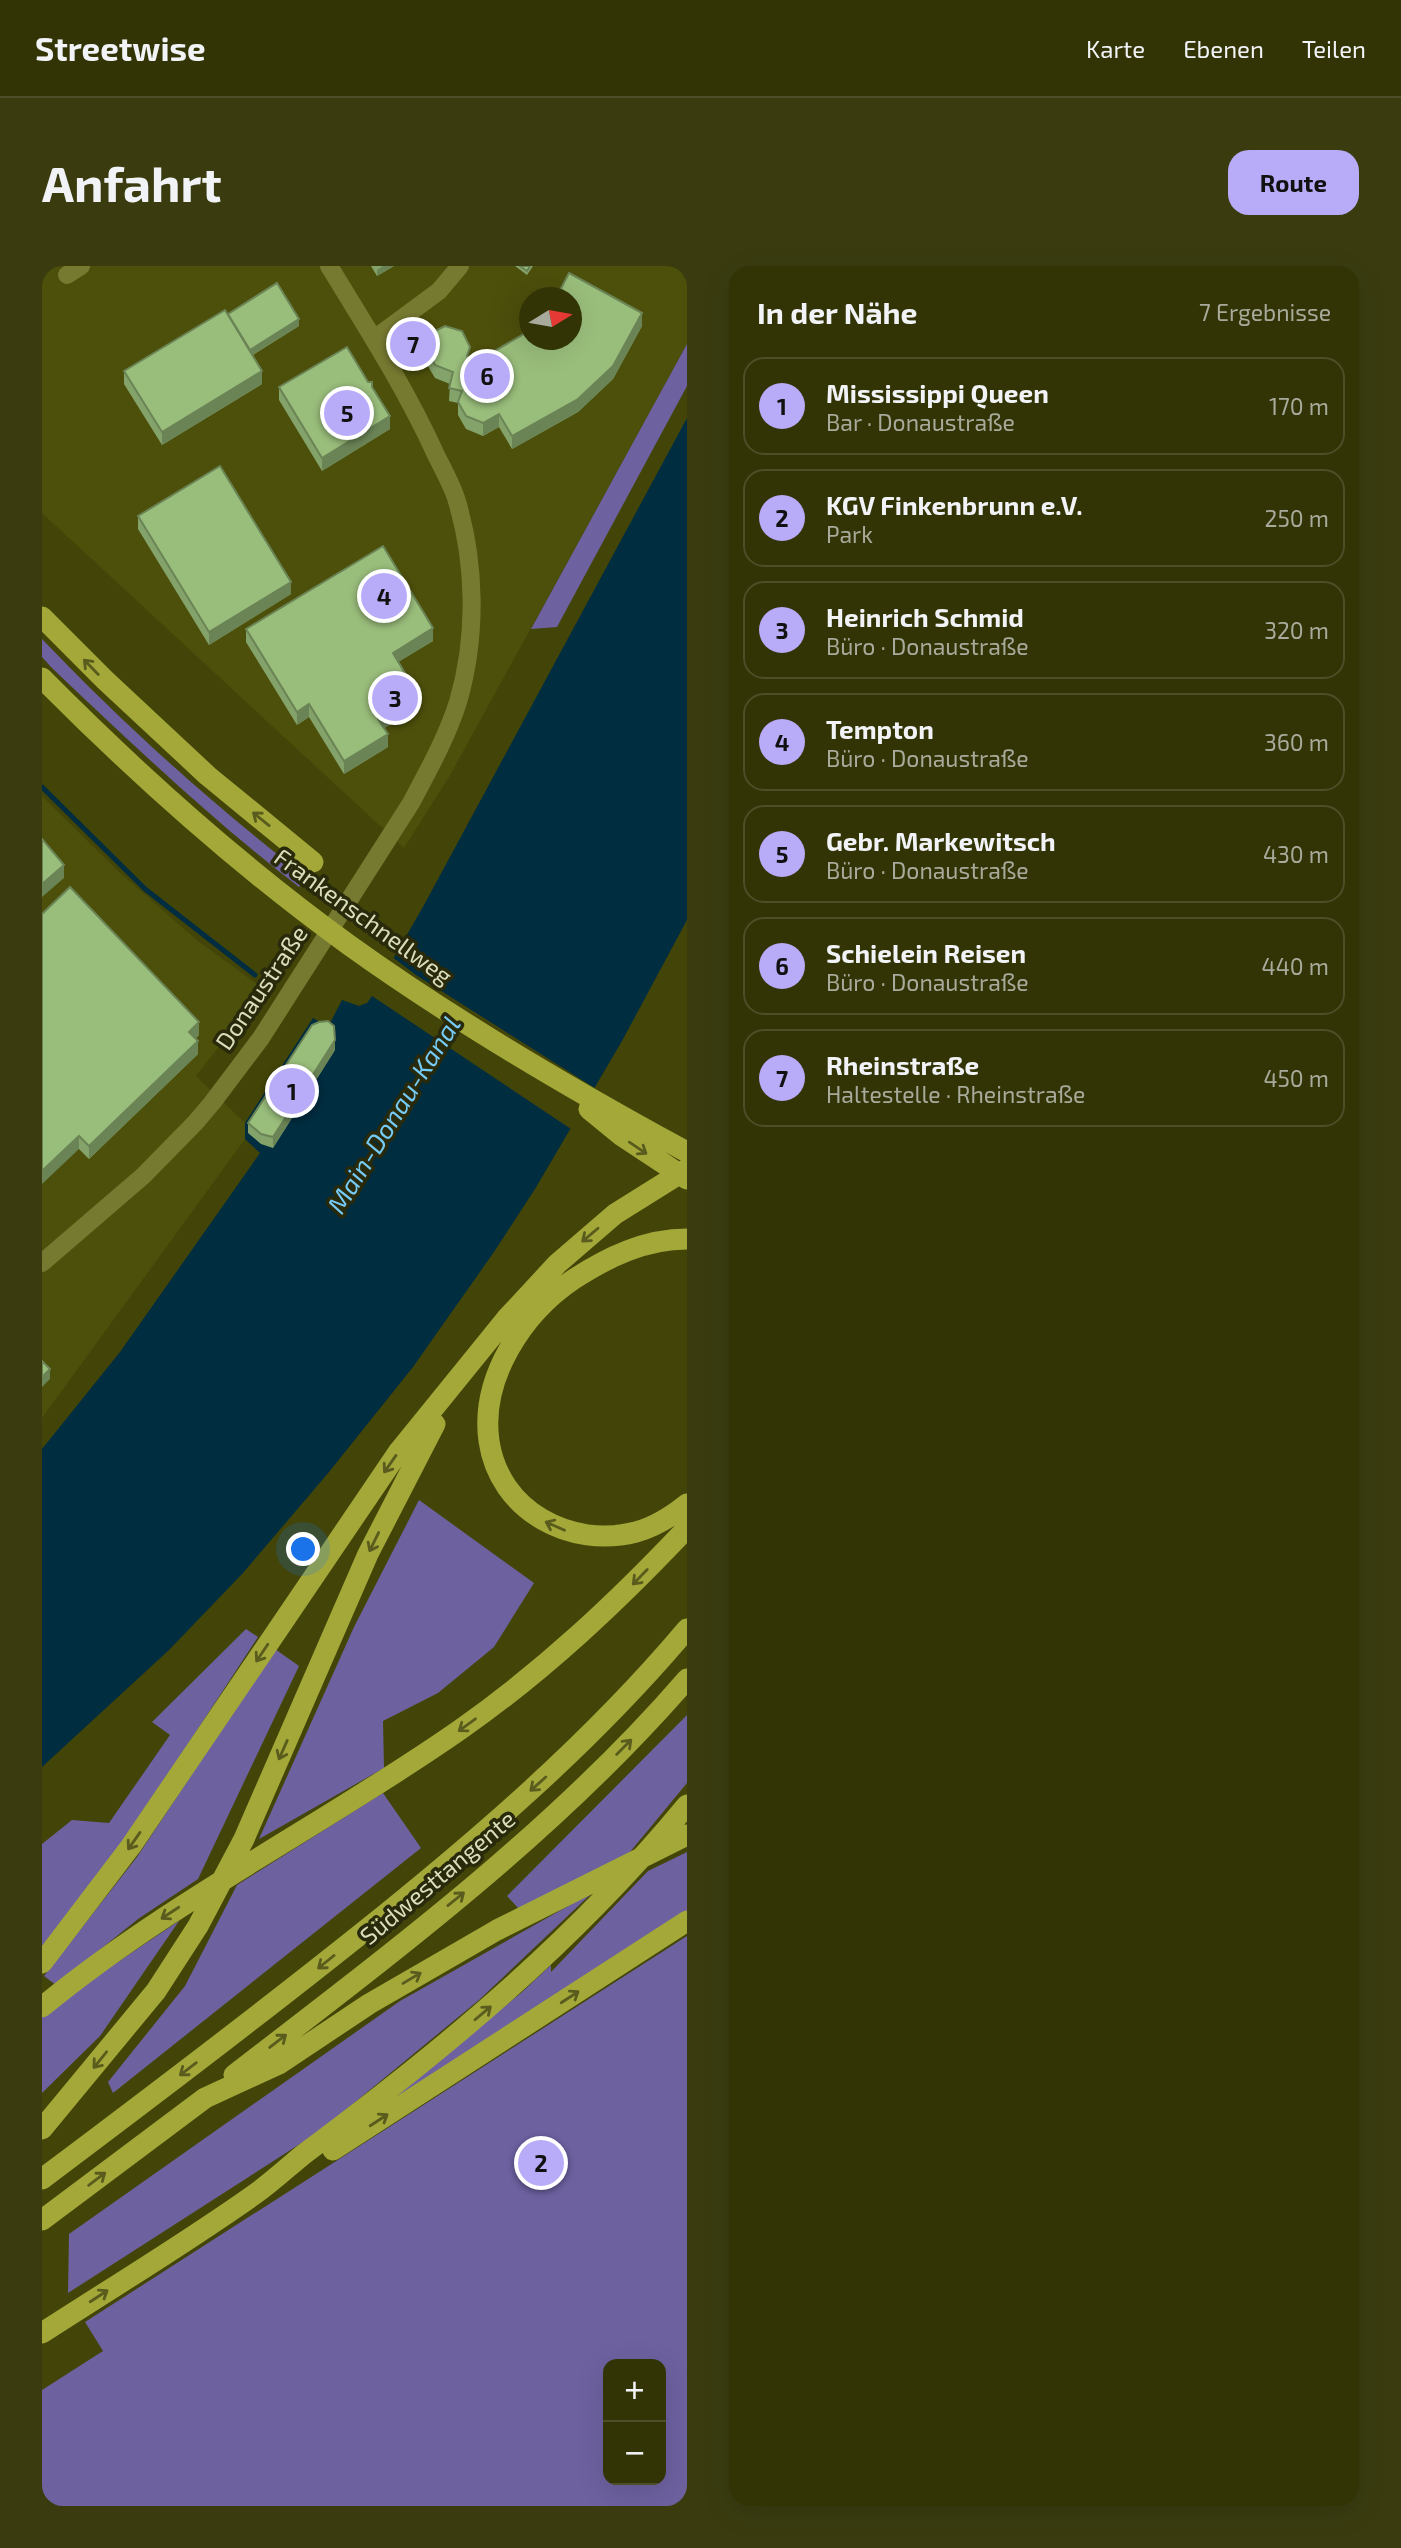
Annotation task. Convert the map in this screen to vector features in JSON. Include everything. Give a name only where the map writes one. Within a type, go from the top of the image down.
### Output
[{"type":"highway","name":"Frankenschnellweg","points":[[42,617],[208,776],[313,862]]},
{"type":"highway","name":"Frankenschnellweg","points":[[42,678],[180,807],[291,902],[350,946],[547,1073],[687,1152]]},
{"type":"highway","points":[[42,1963],[131,1846],[399,1451],[506,1319],[574,1248],[615,1214],[684,1174],[622,1136],[547,1073]]},
{"type":"highway","points":[[687,1239],[653,1242],[593,1266],[564,1286],[538,1310],[514,1339],[500,1367],[492,1393],[488,1429],[492,1455],[503,1483],[514,1498],[546,1523],[580,1535],[612,1537],[658,1524],[687,1504]]},
{"type":"highway","points":[[42,2129],[156,1991],[198,1926],[244,1839],[378,1534],[416,1457],[463,1373]]},
{"type":"highway","points":[[42,2007],[185,1903],[437,1745],[528,1679],[600,1617],[687,1528]]},
{"type":"highway","name":"Südwesttangente","points":[[42,2179],[242,2028],[472,1843],[590,1735],[640,1684],[687,1629]]},
{"type":"highway","name":"Südwesttangente","points":[[205,2098],[398,1947],[517,1847],[628,1743],[687,1679]]},
{"type":"highway","points":[[42,2333],[258,2192],[428,2059],[502,1997],[561,1942],[623,1879],[687,1805]]},
{"type":"highway","points":[[42,2220],[205,2098],[279,2064],[369,2004],[497,1930],[687,1835]]},
{"type":"highway","points":[[258,2192],[306,2168],[687,1921]]},
{"type":"street","name":"Donaustraße","points":[[42,1263],[143,1176],[195,1124],[254,1046],[393,833],[430,768],[457,704],[466,669],[472,615],[466,539],[455,497],[419,417],[329,266]]},
{"type":"street","points":[[374,339],[439,291],[460,266]]},
{"type":"shaded area","points":[[42,266],[687,266],[687,344],[449,777],[404,848],[42,513]]},
{"type":"shaded area","points":[[687,344],[687,386],[557,627],[531,629]]},
{"type":"shaded area","points":[[42,639],[104,702],[169,762],[236,821],[305,876],[299,887],[204,808],[52,668],[42,657]]},
{"type":"shaded area","points":[[42,796],[118,871],[198,941],[264,989],[196,1076],[245,1123],[245,1139],[42,1418]]},
{"type":"shaded area","points":[[419,1500],[534,1583],[494,1647],[438,1693],[383,1721],[384,1768],[259,1839],[354,1627]]},
{"type":"shaded area","points":[[246,1629],[258,1637],[126,1839],[42,1946],[42,1844],[72,1820],[109,1823],[170,1735],[152,1722]]},
{"type":"shaded area","points":[[275,1649],[299,1666],[198,1879],[138,1919],[56,1985],[44,1976],[137,1857]]},
{"type":"shaded area","points":[[687,1715],[687,1783],[630,1852],[519,1909],[507,1896]]},
{"type":"shaded area","points":[[383,1793],[421,1848],[113,2093],[108,2082],[185,1986],[237,1885]]},
{"type":"shaded area","points":[[687,1852],[687,1913],[400,2097],[398,2093],[521,1993],[551,1965],[551,1972],[648,1871]]},
{"type":"shaded area","points":[[593,1892],[479,2000],[320,2131],[68,2293],[69,2234],[400,2001]]},
{"type":"shaded area","points":[[179,1921],[100,2036],[42,2093],[42,2016],[64,1998]]},
{"type":"shaded area","points":[[687,1936],[687,2506],[42,2506],[42,2390],[103,2351],[85,2322]]},
{"type":"water","name":"Main-Donau-Kanal","points":[[687,418],[687,920],[622,1041],[535,1189],[413,1367],[243,1573],[169,1650],[42,1767],[42,1449],[120,1352],[260,1153],[245,1139],[245,1123],[313,1018],[328,1027],[342,1000],[359,1006],[367,1003],[372,996],[424,905]]},
{"type":"pier","points":[[391,956],[416,975],[598,1090],[574,1131],[369,994]]},
{"type":"building","points":[[569,273],[642,313],[613,366],[578,399],[512,436],[499,414],[483,423],[466,416],[458,402],[462,391],[449,388],[453,372],[435,365],[426,350],[431,333],[445,326],[462,331],[470,347],[467,356],[472,364],[519,337],[519,350],[582,350],[582,287],[562,287]]},
{"type":"building","points":[[277,283],[299,319],[250,350],[228,314]]},
{"type":"building","points":[[225,310],[262,371],[162,432],[124,371]]},
{"type":"building","points":[[347,347],[368,382],[372,382],[372,387],[390,416],[322,458],[279,387]]},
{"type":"building","points":[[220,466],[291,582],[209,632],[138,516]]},
{"type":"building","points":[[383,546],[433,628],[393,653],[418,695],[378,719],[388,734],[344,761],[309,704],[297,712],[246,629]]},
{"type":"building","points":[[42,839],[64,865],[42,884]]},
{"type":"building","points":[[70,887],[199,1022],[189,1032],[198,1041],[89,1146],[79,1136],[42,1171],[42,914]]},
{"type":"building","points":[[328,1021],[334,1026],[335,1040],[273,1137],[261,1134],[248,1123],[312,1025]]},
{"type":"building","points":[[42,1361],[50,1369],[42,1377]]},
{"type":"waterway","points":[[42,787],[145,889],[255,975]]},
{"type":"place","name":"Rheinstraße","points":[[413,344]]},
{"type":"place","name":"Schielein Reisen","points":[[487,376]]},
{"type":"place","name":"Gebr. Markewitsch","points":[[347,413]]},
{"type":"place","name":"Tempton","points":[[384,596]]},
{"type":"place","name":"Heinrich Schmid","points":[[395,698]]},
{"type":"place","name":"Mississippi Queen","points":[[292,1091]]},
{"type":"place","name":"KGV Finkenbrunn e.V.","points":[[541,2163]]}]
